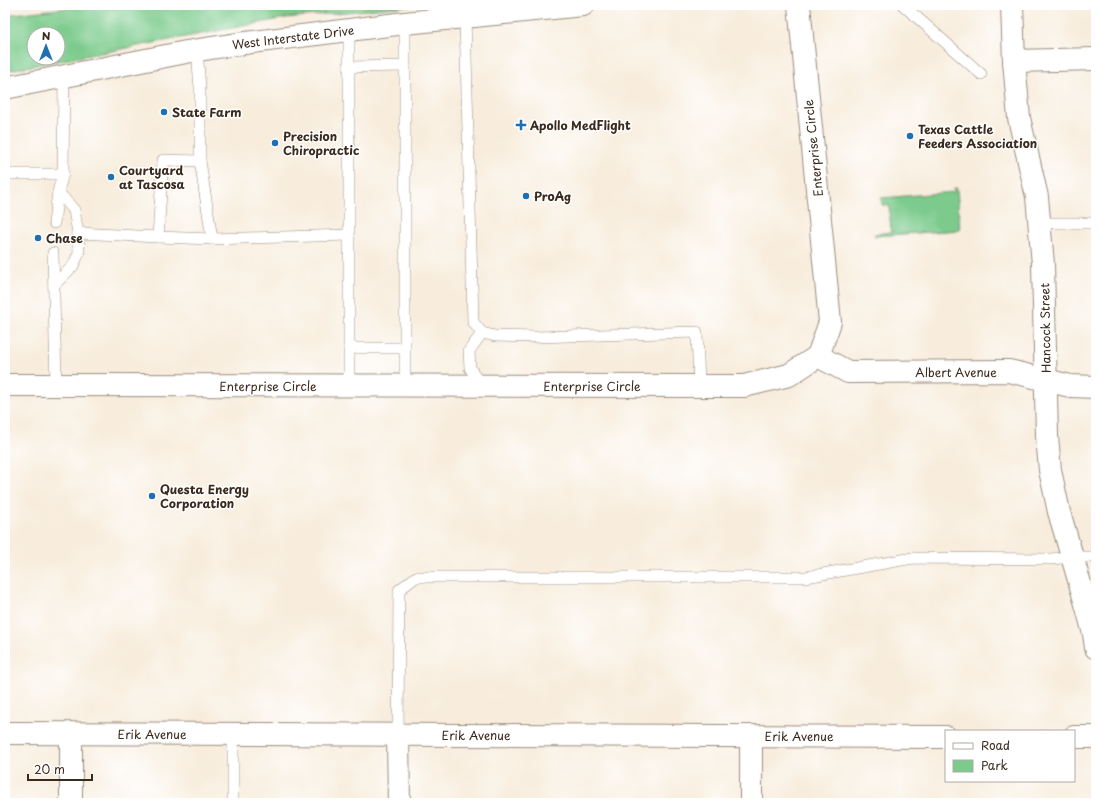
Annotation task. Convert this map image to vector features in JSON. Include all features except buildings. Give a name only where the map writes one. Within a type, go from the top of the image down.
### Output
[{"type":"street","name":"West Interstate Drive","points":[[5,88],[197,50],[237,44],[405,23],[583,5]]},
{"type":"street","name":"Enterprise Circle","points":[[5,385],[744,386],[789,375],[818,356],[830,322],[799,5]]},
{"type":"street","name":"Hancock Street","points":[[1012,5],[1014,61],[1019,118],[1037,197],[1040,223],[1043,264],[1047,436],[1050,470],[1059,512],[1086,604],[1096,648]]},
{"type":"street","points":[[1014,61],[1096,59]]},
{"type":"street","name":"Albert Avenue","points":[[818,356],[848,372],[1009,371],[1070,386],[1096,386]]},
{"type":"street","name":"Erik Avenue","points":[[5,733],[945,737]]},
{"type":"street","points":[[71,734],[71,803]]},
{"type":"street","points":[[398,735],[399,803]]},
{"type":"street","points":[[750,736],[751,803]]},
{"type":"street","points":[[1075,737],[1096,737]]},
{"type":"lane","points":[[903,5],[981,74]]},
{"type":"lane","points":[[465,17],[473,322],[482,333],[495,336],[536,337],[697,332],[699,386]]},
{"type":"lane","points":[[405,23],[405,386]]},
{"type":"lane","points":[[349,30],[349,386]]},
{"type":"lane","points":[[197,50],[200,88],[200,161],[212,239]]},
{"type":"lane","points":[[349,67],[405,66]]},
{"type":"lane","points":[[54,222],[58,192],[63,174],[64,76]]},
{"type":"lane","points":[[158,238],[164,160],[200,161]]},
{"type":"lane","points":[[5,174],[63,174]]},
{"type":"lane","points":[[54,286],[73,266],[79,253],[78,233],[74,210],[58,192]]},
{"type":"lane","points":[[1040,223],[1096,223]]},
{"type":"lane","points":[[78,233],[158,238],[212,239],[349,235]]},
{"type":"lane","points":[[54,253],[56,385]]},
{"type":"lane","points":[[480,386],[470,368],[468,351],[482,333]]},
{"type":"lane","points":[[349,348],[405,348]]},
{"type":"lane","points":[[398,735],[399,590],[416,577],[806,577],[912,558],[1051,559],[1096,557]]},
{"type":"lane","points":[[233,734],[233,803]]},
{"type":"green space","points":[[93,5],[417,5],[286,18],[66,59],[66,26],[26,26],[26,66],[32,66],[5,71],[5,15]]},
{"type":"green space","points":[[954,188],[957,188],[960,230],[875,236],[875,234],[891,232],[889,205],[882,205],[881,198],[954,192]]},
{"type":"place","name":"State Farm","points":[[164,112]]},
{"type":"place","name":"Apollo MedFlight","points":[[521,125]]},
{"type":"place","name":"Texas Cattle Feeders Association","points":[[910,136]]},
{"type":"place","name":"Precision Chiropractic","points":[[275,143]]},
{"type":"place","name":"Courtyard at Tascosa","points":[[111,177]]},
{"type":"place","name":"ProAg","points":[[526,196]]},
{"type":"place","name":"Chase","points":[[38,238]]},
{"type":"place","name":"Questa Energy Corporation","points":[[152,496]]}]
